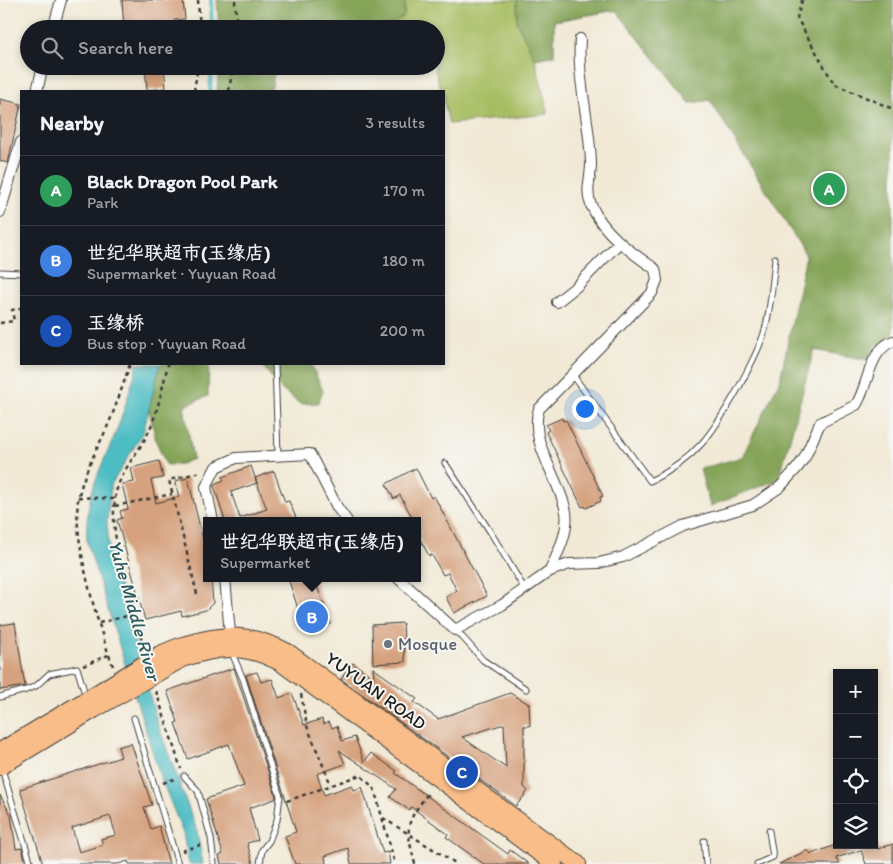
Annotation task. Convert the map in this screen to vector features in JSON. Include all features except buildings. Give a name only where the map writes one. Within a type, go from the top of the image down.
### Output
[{"type":"main road","name":"YUYUAN ROAD","points":[[230,641],[263,640],[288,652],[578,864]]},
{"type":"main road","points":[[0,761],[89,705],[180,653],[198,654],[230,641],[270,658],[300,678],[554,864]]},
{"type":"street","points":[[55,20],[61,0]]},
{"type":"street","points":[[550,571],[565,535],[566,511],[536,429],[536,423],[544,402],[654,289],[657,280],[655,269],[619,243],[598,216],[589,198],[588,183],[591,165],[579,76],[580,39]]},
{"type":"street","points":[[37,90],[41,75]]},
{"type":"street","points":[[0,212],[20,145]]},
{"type":"street","points":[[557,302],[577,286],[619,243]]},
{"type":"street","points":[[402,582],[455,630],[502,605],[550,571],[569,564],[599,563],[623,558],[683,526],[753,505],[770,495],[790,477],[805,457],[820,423],[856,405],[874,359],[883,347],[893,341]]},
{"type":"street","points":[[212,517],[206,487],[216,467],[236,458],[310,454],[337,507],[344,517]]},
{"type":"street","points":[[224,582],[230,641]]},
{"type":"lane","points":[[572,374],[650,481],[662,475],[686,460],[711,433],[756,355],[768,318],[775,258]]},
{"type":"lane","points":[[0,272],[20,273]]},
{"type":"lane","points":[[275,365],[278,456]]},
{"type":"lane","points":[[445,463],[492,533],[524,588]]},
{"type":"lane","points":[[455,630],[482,660],[526,689]]},
{"type":"lane","points":[[230,641],[279,789],[278,820],[270,841],[262,850],[260,864]]},
{"type":"lane","points":[[0,697],[31,688],[49,674],[77,668],[89,705]]},
{"type":"lane","points":[[134,718],[178,864]]},
{"type":"lane","points":[[0,761],[31,864]]},
{"type":"lane","points":[[182,777],[198,791],[211,838],[214,864]]},
{"type":"lane","points":[[757,864],[774,857],[769,832]]},
{"type":"lane","points":[[704,841],[706,864]]},
{"type":"path","points":[[198,0],[199,20]]},
{"type":"path","points":[[236,0],[237,20]]},
{"type":"path","points":[[802,0],[797,18],[834,84],[893,109]]},
{"type":"path","points":[[194,90],[197,75]]},
{"type":"path","points":[[229,90],[232,75]]},
{"type":"path","points":[[0,323],[14,320],[12,310],[20,308]]},
{"type":"path","points":[[116,673],[99,624],[77,528],[78,497],[84,479],[112,417],[130,365]]},
{"type":"path","points":[[145,650],[133,614],[118,552],[114,499],[118,483],[150,428],[168,365]]},
{"type":"path","points":[[198,594],[169,480],[203,471],[213,472]]},
{"type":"path","points":[[115,506],[172,494]]},
{"type":"path","points":[[78,497],[114,499]]},
{"type":"path","points":[[99,624],[133,614]]},
{"type":"path","points":[[77,668],[109,655]]},
{"type":"path","points":[[300,678],[301,705],[307,726],[331,785]]},
{"type":"path","points":[[155,686],[182,777],[159,784]]},
{"type":"path","points":[[280,803],[360,775],[374,788],[395,864]]},
{"type":"path","points":[[415,864],[407,833],[412,815],[439,780]]},
{"type":"path","points":[[382,817],[457,864]]},
{"type":"path","points":[[182,851],[204,844]]},
{"type":"green space","points":[[217,0],[405,0],[404,16],[398,20],[218,20]]},
{"type":"green space","points":[[246,0],[893,0],[806,255],[710,100],[690,103],[616,10],[554,21],[554,55],[535,59],[548,114],[449,124],[445,106],[445,90],[441,90],[437,75],[445,75],[445,20],[246,20]]},
{"type":"green space","points":[[517,0],[893,0],[893,338],[874,346],[868,360],[814,350],[779,479],[710,506],[700,469],[742,457],[780,380],[806,255],[710,100],[690,103],[616,10],[554,21],[554,55],[535,59],[517,23]]},
{"type":"green space","points":[[218,75],[274,75],[271,90],[217,90]]},
{"type":"green space","points":[[160,365],[209,365],[208,396],[184,406],[193,459],[181,464],[166,465],[156,441],[149,409]]},
{"type":"green space","points":[[262,365],[311,365],[323,391],[318,403],[300,404],[281,389]]},
{"type":"water","points":[[138,365],[160,365],[143,433],[111,485],[107,521],[109,548],[158,725],[197,831],[203,864],[189,864],[183,833],[160,776],[87,542],[87,523],[92,492],[121,419]]},
{"type":"waterway","name":"Yuhe Middle River","points":[[211,0],[212,20]]},
{"type":"waterway","name":"Yuhe Middle River","points":[[210,90],[211,75]]},
{"type":"place","name":"Black Dragon Pool Park","points":[[829,189]]},
{"type":"place","name":"世纪华联超市(玉缘店)","points":[[312,617]]},
{"type":"place","name":"Mosque","points":[[388,644]]},
{"type":"place","name":"玉缘桥","points":[[462,772]]}]
